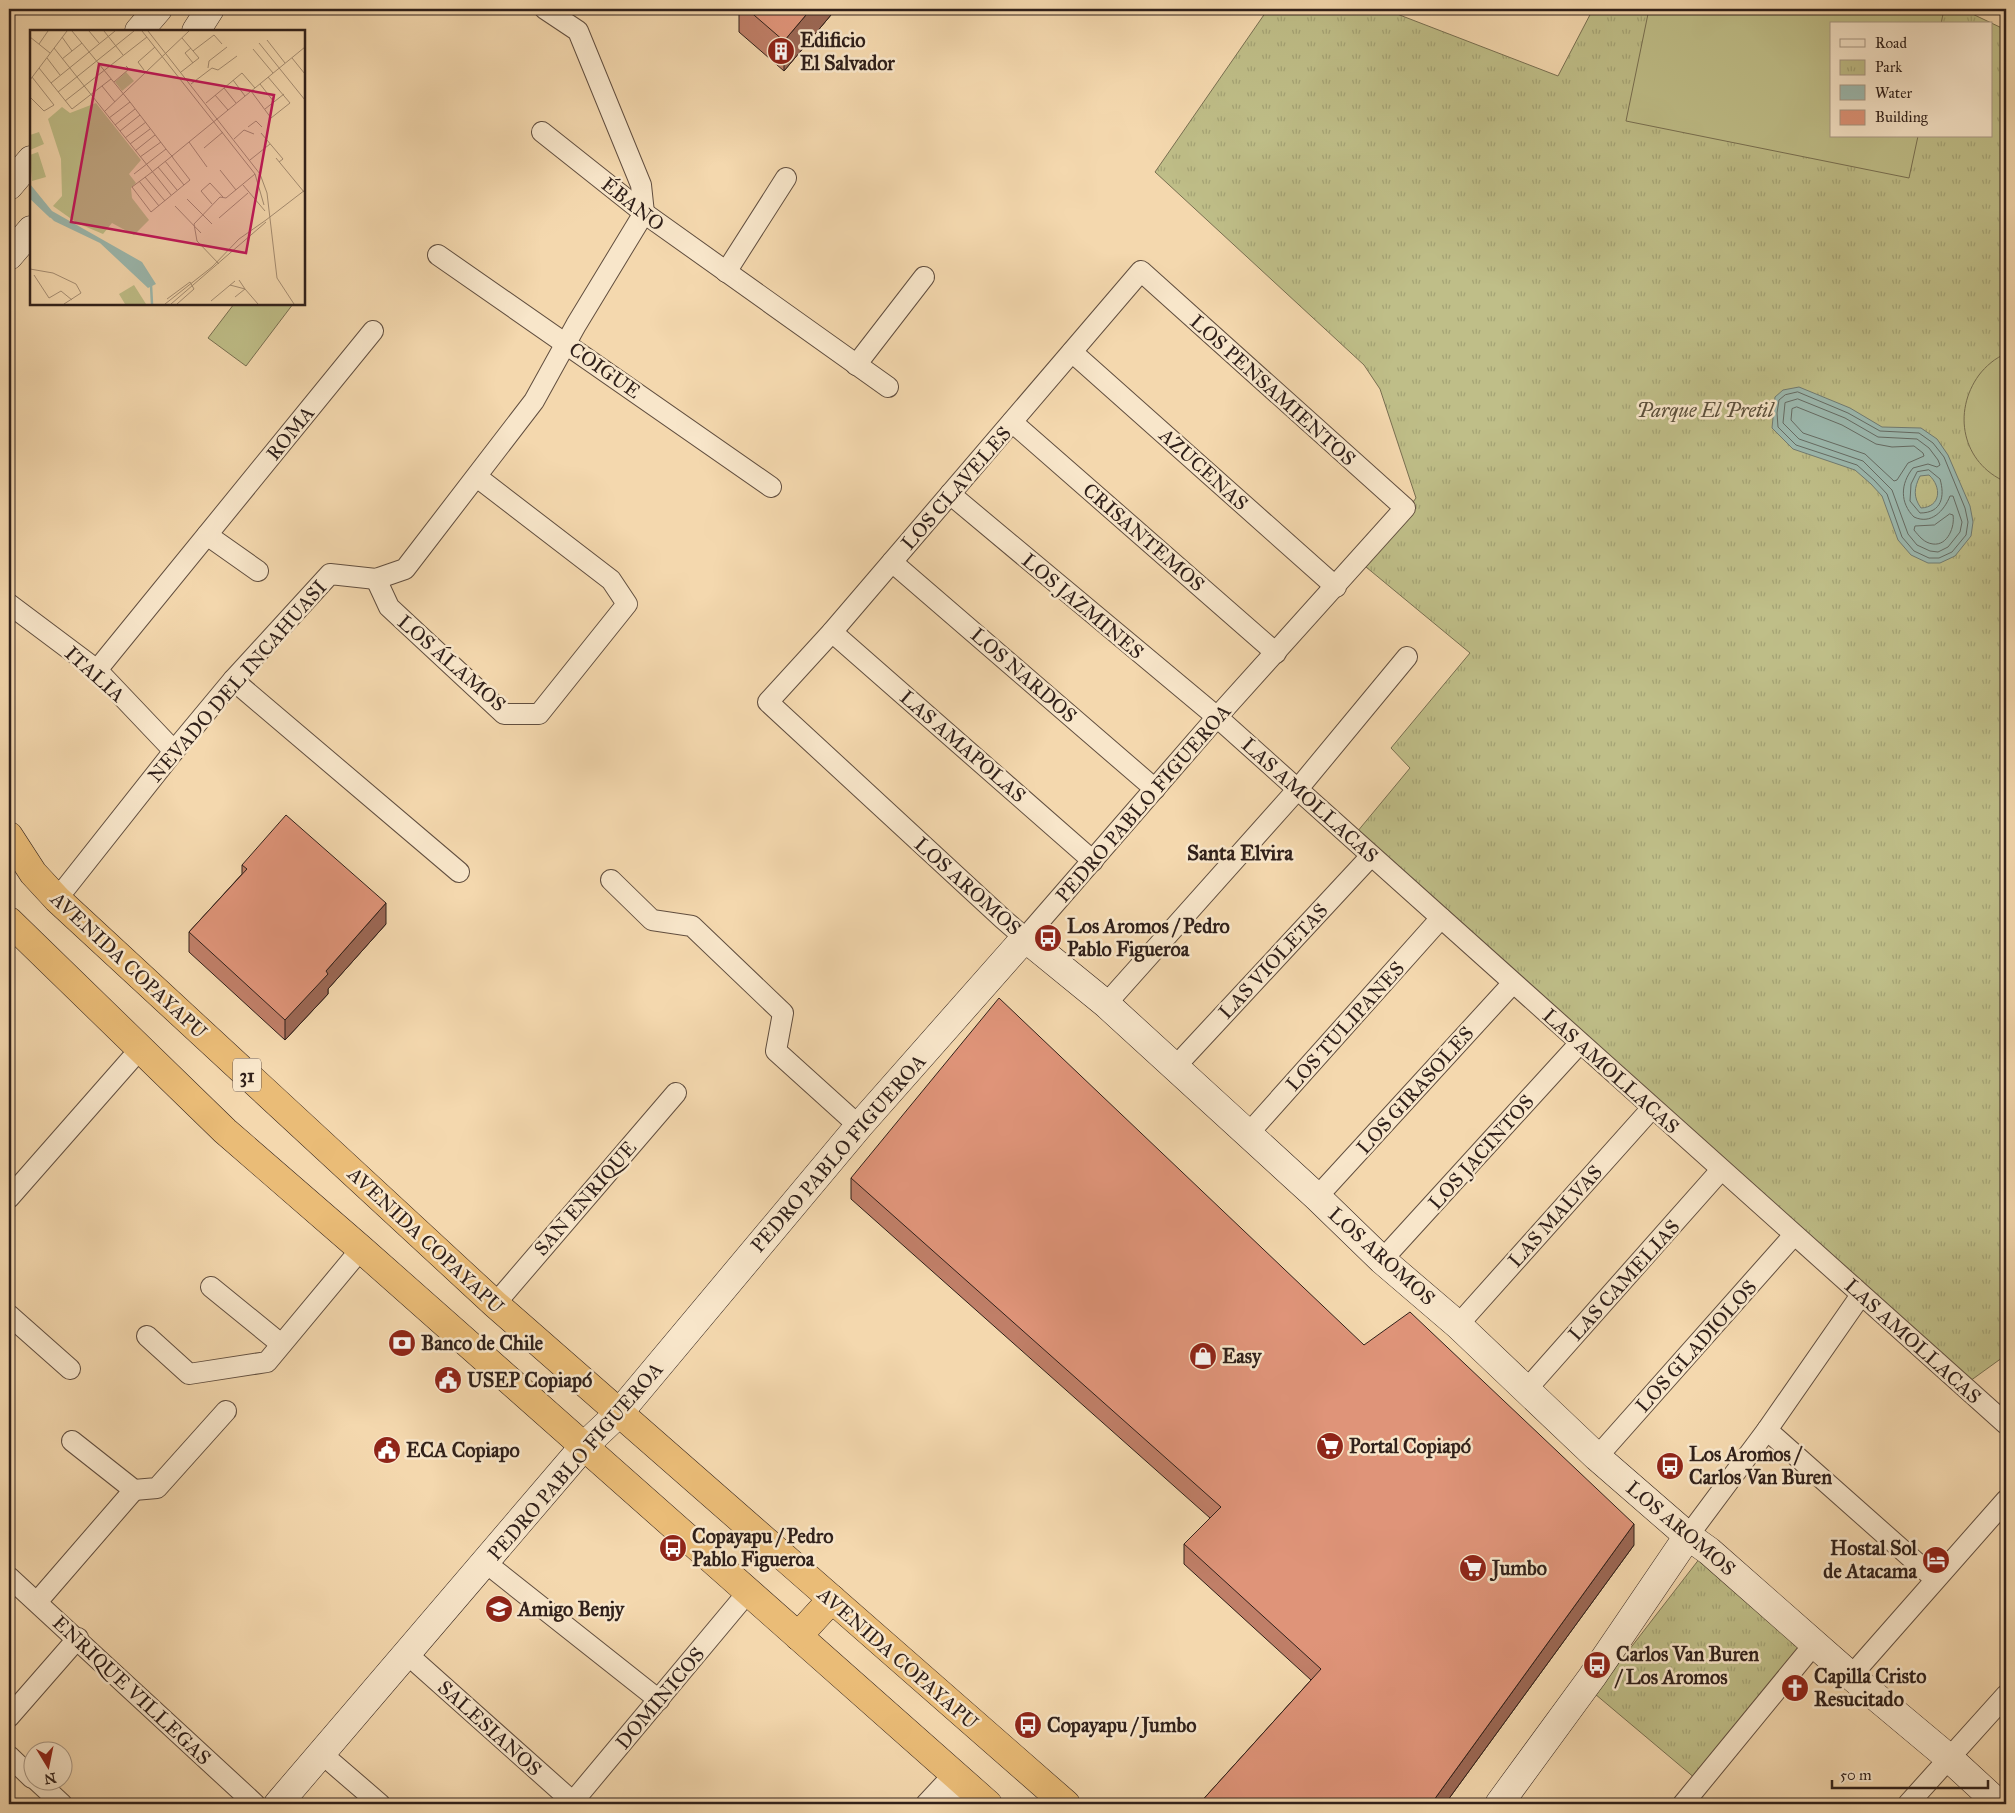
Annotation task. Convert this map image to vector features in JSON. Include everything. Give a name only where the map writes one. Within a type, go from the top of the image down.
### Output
[{"type":"highway","name":"AVENIDA COPAYAPU","points":[[9,836],[33,872],[57,899],[495,1304],[1066,1804]]},
{"type":"highway","points":[[9,921],[225,1131],[798,1636],[957,1788],[988,1804]]},
{"type":"highway","points":[[798,1636],[832,1599]]},
{"type":"street","points":[[140,30],[158,9]]},
{"type":"street","points":[[197,30],[210,9]]},
{"type":"street","points":[[546,9],[578,31],[641,185],[644,213]]},
{"type":"street","name":"ÉBANO","points":[[542,132],[644,213],[888,387]]},
{"type":"street","points":[[9,186],[30,161]]},
{"type":"street","points":[[726,272],[786,178]]},
{"type":"street","name":"NEVADO DEL INCAHUASI","points":[[57,899],[174,751],[234,680],[330,574],[376,579],[404,569],[534,401],[644,213]]},
{"type":"street","points":[[9,256],[30,231]]},
{"type":"street","name":"COIGUE","points":[[438,255],[771,486]]},
{"type":"street","name":"LOS CLAVELES","points":[[768,702],[832,632],[1141,271]]},
{"type":"street","name":"LOS PENSAMIENTOS","points":[[1141,271],[1405,508]]},
{"type":"street","points":[[856,365],[924,277]]},
{"type":"street","name":"ROMA","points":[[96,670],[372,331]]},
{"type":"street","name":"AZUCENAS","points":[[1072,352],[1336,587]]},
{"type":"street","name":"CRISANTEMOS","points":[[1012,422],[1276,653]]},
{"type":"street","name":"LOS ÁLAMOS","points":[[376,579],[389,607],[504,714],[539,714],[627,604],[611,580],[476,478]]},
{"type":"street","name":"LOS JAZMINES","points":[[950,494],[1217,717]]},
{"type":"street","name":"PEDRO PABLO FIGUEROA","points":[[278,1804],[486,1563],[584,1446],[619,1413],[859,1126],[1093,861],[1217,717],[1336,587],[1405,508]]},
{"type":"street","points":[[207,535],[258,571]]},
{"type":"street","name":"LOS NARDOS","points":[[892,562],[1155,789]]},
{"type":"street","name":"ITALIA","points":[[9,604],[96,670],[174,751]]},
{"type":"street","name":"LAS AMAPOLAS","points":[[832,632],[1093,861]]},
{"type":"street","points":[[1106,1004],[1297,790],[1407,657]]},
{"type":"street","points":[[234,680],[460,872]]},
{"type":"street","name":"LOS AROMOS","points":[[768,702],[995,912],[1106,1004],[1317,1196],[1382,1260],[1458,1325],[1597,1457],[1688,1536],[1709,1550],[1851,1676],[1950,1758],[1999,1804]]},
{"type":"street","name":"LAS AMOLLACAS","points":[[1217,717],[2006,1424]]},
{"type":"street","name":"LAS VIOLETAS","points":[[1175,1067],[1371,856]]},
{"type":"street","points":[[610,880],[652,920],[692,926],[783,1013],[776,1051],[859,1126]]},
{"type":"street","name":"LOS TULIPANES","points":[[1248,1134],[1441,918]]},
{"type":"street","name":"LOS GIRASOLES","points":[[1317,1196],[1512,983]]},
{"type":"street","name":"LOS JACINTOS","points":[[1382,1260],[1580,1043]]},
{"type":"street","points":[[9,1198],[140,1049]]},
{"type":"street","name":"SAN ENRIQUE","points":[[495,1304],[676,1092]]},
{"type":"street","name":"LAS MALVAS","points":[[1458,1325],[1652,1108]]},
{"type":"street","name":"LAS CAMELIAS","points":[[1526,1390],[1722,1170]]},
{"type":"street","name":"LOS GLADIOLOS","points":[[1597,1457],[1794,1235]]},
{"type":"street","points":[[147,1336],[189,1374],[267,1362],[361,1249]]},
{"type":"street","points":[[211,1288],[281,1344]]},
{"type":"street","points":[[1499,1804],[1592,1677],[1688,1536],[1767,1430],[1860,1295]]},
{"type":"street","points":[[9,1315],[70,1369]]},
{"type":"street","points":[[72,1441],[134,1490],[157,1488],[226,1411]]},
{"type":"street","points":[[1767,1430],[1935,1579]]},
{"type":"street","points":[[37,1602],[134,1490]]},
{"type":"street","points":[[1851,1676],[2006,1500]]},
{"type":"street","points":[[486,1563],[659,1700]]},
{"type":"street","name":"ENRIQUE VILLEGAS","points":[[9,1576],[255,1804]]},
{"type":"street","name":"DOMINICOS","points":[[572,1803],[748,1592]]},
{"type":"street","points":[[9,1717],[78,1638]]},
{"type":"street","points":[[1682,1804],[1814,1643]]},
{"type":"street","name":"SALESIANOS","points":[[407,1654],[572,1803]]},
{"type":"street","points":[[1908,1804],[2006,1695]]},
{"type":"street","points":[[322,1754],[380,1804]]},
{"type":"street","points":[[9,1756],[22,1768]]},
{"type":"street","points":[[926,1804],[957,1788]]},
{"type":"street","points":[[47,1790],[62,1804]]},
{"type":"green space","name":"Parque El Pretil","points":[[1268,9],[1384,9],[1558,76],[1593,9],[1962,9],[1989,22],[1830,22],[1830,138],[1992,138],[1992,23],[2006,30],[2006,1355],[1970,1381],[1357,832],[1410,768],[1391,748],[1470,653],[1366,567],[1416,498],[1380,389],[1364,365],[1155,172]]},
{"type":"green space","points":[[1649,9],[1944,9],[1941,22],[1830,22],[1830,138],[1918,138],[1909,178],[1626,121]]},
{"type":"green space","points":[[233,305],[292,305],[246,366],[208,338]]},
{"type":"green space","points":[[2006,354],[2006,482],[1991,473],[1979,462],[1971,450],[1964,420],[1971,389],[1979,375],[1998,357]]},
{"type":"green space","points":[[1700,1558],[1807,1647],[1696,1779],[1595,1694]]},
{"type":"water","points":[[1799,387],[1850,408],[1882,427],[1921,428],[1937,439],[1948,455],[1970,506],[1973,522],[1971,536],[1955,556],[1940,563],[1928,563],[1911,555],[1898,540],[1882,496],[1871,484],[1855,470],[1793,449],[1772,428],[1775,397],[1783,390]],"holes":[[[1929,475],[1937,490],[1936,500],[1928,507],[1921,508],[1916,496],[1918,480],[1920,476]]]},
{"type":"building","points":[[747,9],[811,9],[784,41]]},
{"type":"building","points":[[286,815],[386,903],[326,971],[328,974],[285,1020],[189,932],[247,869],[242,865]]},
{"type":"building","name":"Portal Copiapó","points":[[999,998],[1364,1345],[1410,1312],[1634,1524],[1431,1804],[1199,1804],[1321,1669],[1184,1544],[1221,1507],[851,1178]]},
{"type":"place","name":"Edificio El Salvador","points":[[781,51]]},
{"type":"place","name":"Los Aromos / Pedro Pablo Figueroa","points":[[1048,938]]},
{"type":"place","name":"Banco de Chile","points":[[402,1343]]},
{"type":"place","name":"Easy","points":[[1203,1356]]},
{"type":"place","name":"USEP Copiapó","points":[[448,1380]]},
{"type":"place","name":"Portal Copiapó","points":[[1330,1446]]},
{"type":"place","name":"ECA Copiapo","points":[[387,1450]]},
{"type":"place","name":"Los Aromos / Carlos Van Buren","points":[[1670,1466]]},
{"type":"place","name":"Copayapu / Pedro Pablo Figueroa","points":[[673,1548]]},
{"type":"place","name":"Hostal Sol de Atacama","points":[[1936,1560]]},
{"type":"place","name":"Jumbo","points":[[1473,1568]]},
{"type":"place","name":"Amigo Benjy","points":[[499,1609]]},
{"type":"place","name":"Carlos Van Buren / Los Aromos","points":[[1597,1665]]},
{"type":"place","name":"Capilla Cristo Resucitado","points":[[1795,1688]]},
{"type":"place","name":"Copayapu / Jumbo","points":[[1028,1725]]},
{"type":"district","name":"Santa Elvira","points":[[1240,853]]}]
